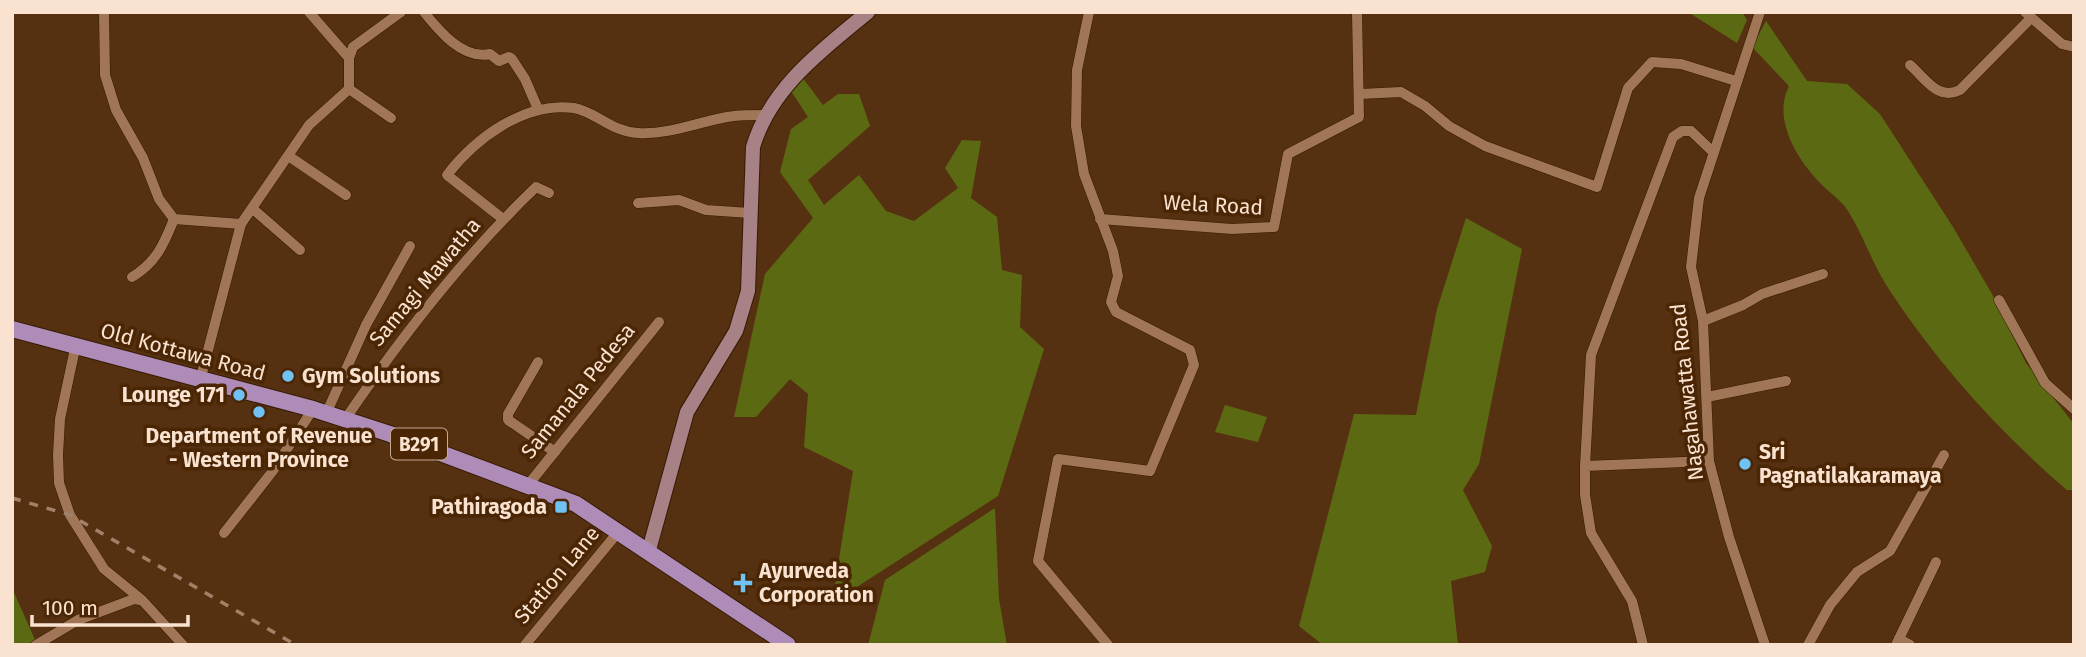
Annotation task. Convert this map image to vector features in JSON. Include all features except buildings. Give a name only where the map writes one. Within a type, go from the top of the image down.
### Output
[{"type":"main road","name":"Old Kottawa Road","points":[[12,329],[201,377],[390,434],[576,504],[649,550],[780,643]]},
{"type":"street","points":[[104,12],[105,75],[116,110],[143,158],[159,199],[174,219],[242,224]]},
{"type":"street","points":[[309,12],[349,58]]},
{"type":"street","points":[[201,377],[242,224],[309,125],[349,89],[349,58],[353,47],[384,16],[401,12]]},
{"type":"street","points":[[424,12],[442,33],[466,50],[482,56],[490,54],[499,61],[509,57],[525,79],[538,109]]},
{"type":"street","points":[[649,550],[687,412],[736,331],[748,291],[753,148],[766,115],[800,68],[868,12]]},
{"type":"street","points":[[1089,12],[1077,70],[1076,126],[1084,174],[1113,251],[1118,276],[1111,302],[1115,312],[1190,350],[1194,365],[1150,471],[1058,459],[1038,561],[1108,645]]},
{"type":"street","name":"Wela Road","points":[[1100,219],[1232,229],[1274,227],[1288,154],[1359,117],[1357,12]]},
{"type":"street","name":"Nagahawatta Road","points":[[1760,12],[1699,198],[1691,267],[1703,321],[1709,461],[1728,537],[1765,645]]},
{"type":"street","points":[[1910,65],[1942,94],[1949,95],[1960,90],[2028,16],[2062,44],[2074,47]]},
{"type":"street","points":[[1360,94],[1401,92],[1426,106],[1449,127],[1485,146],[1597,187],[1628,88],[1652,62],[1681,64],[1736,81]]},
{"type":"street","points":[[349,89],[391,118]]},
{"type":"street","points":[[503,219],[447,175],[481,138],[538,109],[576,108],[615,130],[639,133],[673,130],[734,116],[766,115]]},
{"type":"street","points":[[1643,645],[1632,601],[1591,533],[1585,495],[1585,466],[1591,355],[1673,137],[1682,131],[1691,131],[1713,152]]},
{"type":"street","points":[[290,156],[346,195]]},
{"type":"street","name":"Samagi Mawatha","points":[[344,421],[382,365],[439,291],[503,219],[536,187],[549,193]]},
{"type":"street","points":[[638,203],[679,200],[706,210],[750,213]]},
{"type":"street","points":[[253,209],[300,250]]},
{"type":"street","points":[[132,277],[147,268],[161,250],[174,219]]},
{"type":"street","points":[[224,533],[319,412],[410,246]]},
{"type":"street","points":[[1703,321],[1762,294],[1824,274]]},
{"type":"street","points":[[1999,300],[2045,383],[2074,409]]},
{"type":"street","name":"Samanala Pedesa","points":[[528,485],[659,322]]},
{"type":"street","points":[[76,344],[60,419],[59,482],[69,515],[104,569],[142,600],[183,645]]},
{"type":"street","points":[[538,362],[508,414],[508,420],[555,452]]},
{"type":"street","points":[[1707,397],[1787,381]]},
{"type":"street","points":[[1808,645],[1830,605],[1857,572],[1890,551],[1944,455]]},
{"type":"street","points":[[1585,466],[1709,461]]},
{"type":"street","name":"Station Lane","points":[[525,645],[620,531]]},
{"type":"street","points":[[1910,645],[1898,642],[1936,562]]},
{"type":"street","points":[[36,645],[78,620],[134,599],[142,600]]},
{"type":"green space","points":[[1688,12],[1742,12],[1747,20],[1737,43]]},
{"type":"green space","points":[[1766,21],[1807,81],[1847,84],[1880,114],[1953,227],[1992,294],[2026,363],[2074,424],[2074,490],[2067,490],[2018,445],[1950,371],[1890,291],[1845,207],[1804,164],[1785,125],[1783,112],[1789,86],[1752,47]]},
{"type":"green space","points":[[799,73],[823,105],[838,94],[859,94],[870,126],[808,180],[824,205],[859,175],[886,211],[914,221],[958,188],[945,168],[962,140],[981,141],[971,198],[997,217],[1002,270],[1022,275],[1020,327],[1044,349],[998,496],[832,603],[853,471],[804,447],[808,394],[790,379],[756,417],[734,417],[765,274],[813,218],[780,172],[791,129],[808,117],[789,88]]},
{"type":"green space","points":[[1466,218],[1522,249],[1479,464],[1463,490],[1492,546],[1485,572],[1451,581],[1458,645],[1323,645],[1299,626],[1354,414],[1416,415],[1437,309]]},
{"type":"green space","points":[[1225,405],[1267,417],[1258,442],[1215,432]]},
{"type":"green space","points":[[995,508],[999,599],[1007,645],[868,645],[885,580]]},
{"type":"green space","points":[[12,588],[36,642],[12,645]]},
{"type":"railway","points":[[12,498],[70,515],[296,645]]},
{"type":"place","name":"Gym Solutions","points":[[288,376]]},
{"type":"place","name":"Lounge 171","points":[[239,395]]},
{"type":"place","name":"Department of Revenue - Western Province","points":[[259,412]]},
{"type":"place","name":"Sri Pagnatilakaramaya","points":[[1745,464]]},
{"type":"place","name":"Pathiragoda","points":[[561,507]]},
{"type":"place","name":"Ayurveda Corporation","points":[[743,583]]}]
